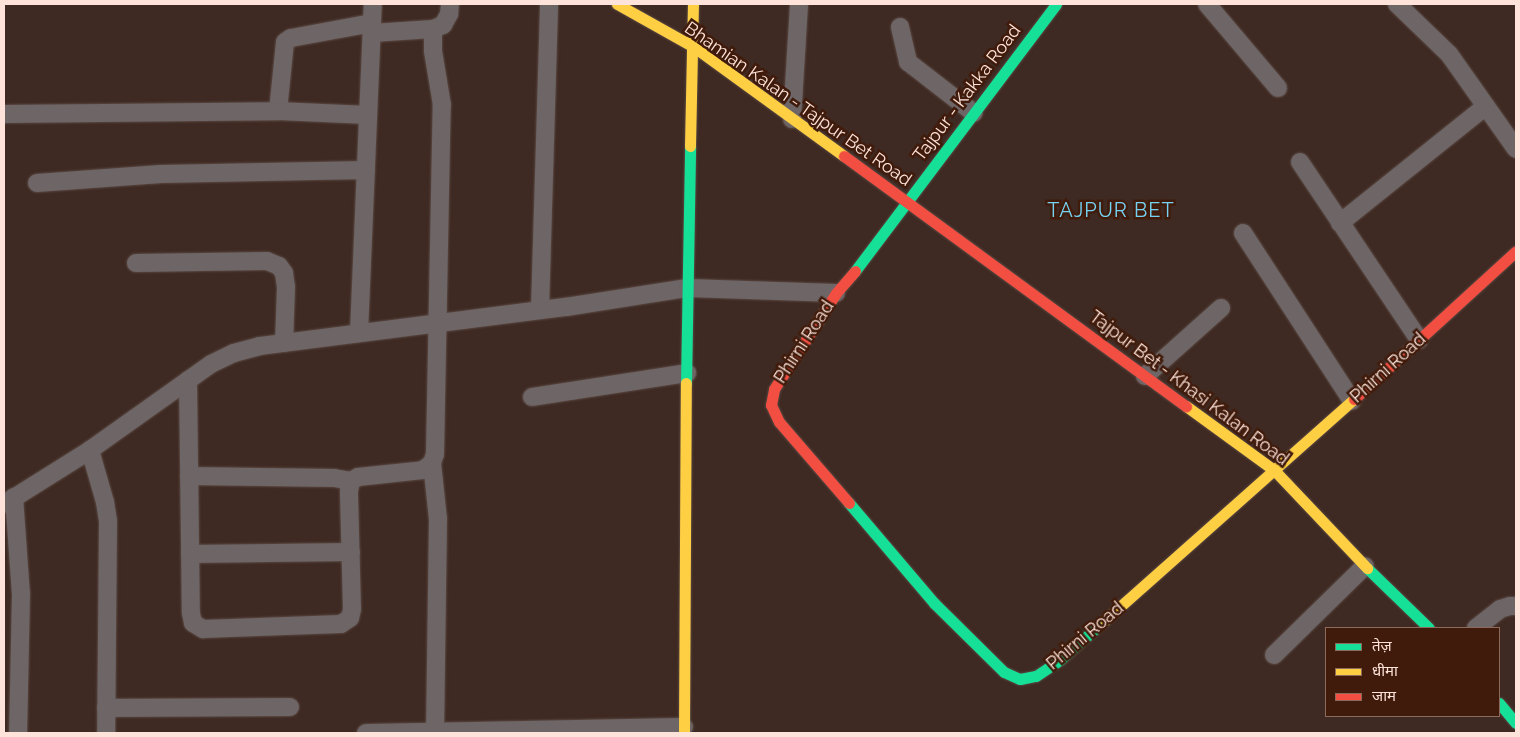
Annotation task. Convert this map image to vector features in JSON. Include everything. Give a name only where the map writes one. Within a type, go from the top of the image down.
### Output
[{"type":"street","points":[[359,333],[373,4]]},
{"type":"street","points":[[278,111],[282,51],[285,42],[291,38],[372,28],[433,28],[443,25],[449,14],[450,4]]},
{"type":"street","points":[[540,310],[550,4]]},
{"type":"street","name":"Bhamian Kalan - Tajpur Bet Road","points":[[617,4],[694,47],[906,202]]},
{"type":"street","points":[[366,733],[684,730],[688,288],[694,47],[693,4]]},
{"type":"street","points":[[792,119],[799,4]]},
{"type":"street","name":"Tajpur - Kakka Road","points":[[906,202],[1056,4]]},
{"type":"street","points":[[1207,4],[1278,88]]},
{"type":"street","points":[[1396,4],[1449,54],[1516,149]]},
{"type":"street","points":[[900,27],[908,62],[974,113]]},
{"type":"street","points":[[433,28],[433,51],[442,105],[434,454],[432,463],[438,519],[435,732]]},
{"type":"street","points":[[1340,223],[1486,106]]},
{"type":"street","points":[[4,114],[278,111],[368,115]]},
{"type":"street","points":[[1300,162],[1419,340]]},
{"type":"street","points":[[37,183],[161,174],[366,170]]},
{"type":"street","name":"Phirni Road","points":[[906,202],[836,293],[774,389],[771,406],[779,422],[934,603],[1004,672],[1020,678],[1036,676],[1060,660],[1275,471],[1516,251]]},
{"type":"street","name":"Tajpur Bet - Khasi Kalan Road","points":[[906,202],[1275,471],[1365,566],[1428,627]]},
{"type":"street","points":[[1243,233],[1352,401]]},
{"type":"street","points":[[136,263],[267,261],[278,266],[284,273],[286,287],[284,343]]},
{"type":"street","points":[[18,733],[21,594],[9,500],[90,450],[211,364],[234,353],[284,343],[540,310],[688,288],[836,293]]},
{"type":"street","points":[[1145,376],[1221,308]]},
{"type":"street","points":[[532,397],[687,374]]},
{"type":"street","points":[[188,380],[191,613],[193,623],[203,629],[341,624],[350,618],[352,609],[349,491],[352,481],[358,477],[423,470],[432,463]]},
{"type":"street","points":[[90,450],[105,502],[108,522],[106,733]]},
{"type":"street","points":[[189,476],[334,478],[352,481]]},
{"type":"street","points":[[190,554],[351,552]]},
{"type":"street","points":[[1274,655],[1365,566]]},
{"type":"street","points":[[1477,627],[1500,609],[1516,606]]},
{"type":"street","points":[[1500,704],[1516,723]]},
{"type":"street","points":[[106,708],[290,707]]},
{"type":"traffic: fast","points":[[855,271],[1056,4]]},
{"type":"traffic: fast","points":[[686,383],[690,146]]},
{"type":"traffic: fast","points":[[849,503],[934,603],[1004,672],[1020,679],[1036,676],[1060,660],[1105,620]]},
{"type":"traffic: fast","points":[[1367,568],[1428,627]]},
{"type":"traffic: fast","points":[[1500,704],[1516,723]]},
{"type":"traffic: slow","points":[[617,4],[694,47],[844,156]]},
{"type":"traffic: slow","points":[[690,146],[693,4]]},
{"type":"traffic: slow","points":[[684,733],[686,383]]},
{"type":"traffic: slow","points":[[1105,620],[1354,399]]},
{"type":"traffic: slow","points":[[1186,406],[1275,471],[1367,568]]},
{"type":"traffic: jam","points":[[844,156],[1186,406]]},
{"type":"traffic: jam","points":[[1354,399],[1516,251]]},
{"type":"traffic: jam","points":[[849,503],[779,422],[771,405],[774,389],[836,293],[855,271]]},
{"type":"district","name":"TAJPUR BET","points":[[1111,210]]}]
